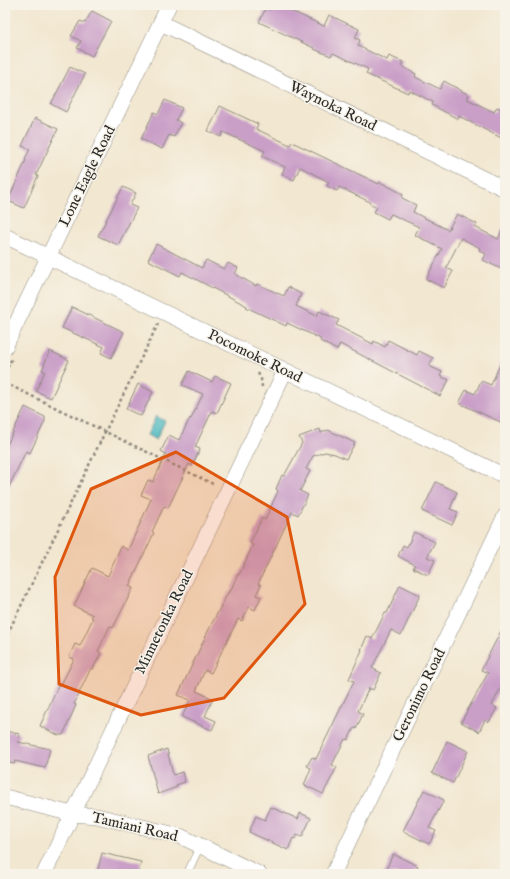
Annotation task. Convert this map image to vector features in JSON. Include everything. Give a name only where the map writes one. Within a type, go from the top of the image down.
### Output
[{"type":"street","name":"Lone Eagle Road","points":[[5,347],[169,5]]},
{"type":"street","name":"Waynoka Road","points":[[161,23],[505,189]]},
{"type":"street","name":"Pocomoke Road","points":[[5,236],[505,476]]},
{"type":"street","name":"Minnetonka Road","points":[[44,874],[285,371]]},
{"type":"street","name":"Geronimo Road","points":[[333,874],[505,516]]},
{"type":"street","name":"Tamiani Road","points":[[5,797],[72,814],[97,816],[180,836],[260,874]]},
{"type":"lane","points":[[186,874],[200,846]]},
{"type":"path","points":[[5,639],[164,312]]},
{"type":"path","points":[[256,369],[261,379],[263,389]]},
{"type":"path","points":[[5,383],[227,490]]},
{"type":"highlighted area","points":[[176,452],[287,517],[305,604],[224,698],[141,715],[59,684],[55,577],[91,489]]},
{"type":"water","points":[[156,416],[165,421],[156,440],[147,435]]},
{"type":"building","points":[[272,5],[278,5],[324,26],[329,15],[359,29],[355,38],[360,40],[358,46],[387,60],[389,56],[403,62],[401,66],[416,74],[415,77],[440,89],[444,81],[469,95],[467,99],[494,112],[497,107],[505,111],[505,140],[459,116],[458,119],[432,105],[433,102],[409,90],[408,93],[366,74],[368,69],[333,53],[331,56],[314,49],[259,22],[266,8],[270,10]]},
{"type":"building","points":[[92,11],[111,21],[92,56],[77,48],[81,41],[71,36],[80,21],[85,23]]},
{"type":"building","points":[[70,67],[85,74],[66,112],[51,104]]},
{"type":"building","points":[[165,100],[182,108],[176,120],[181,123],[174,137],[169,135],[162,149],[141,139],[154,112],[158,114]]},
{"type":"building","points":[[220,106],[258,124],[256,129],[290,145],[292,142],[403,194],[402,198],[416,205],[413,212],[448,230],[457,214],[477,224],[475,227],[498,239],[505,224],[505,271],[483,260],[486,254],[479,250],[480,248],[461,238],[446,268],[453,271],[444,288],[426,279],[442,249],[415,235],[419,227],[391,214],[388,219],[374,212],[377,207],[369,203],[370,202],[339,187],[337,191],[327,186],[329,182],[300,167],[294,180],[282,174],[285,167],[262,156],[265,151],[223,132],[221,137],[208,131]]},
{"type":"building","points":[[35,118],[58,129],[36,175],[38,176],[24,208],[8,201],[30,149],[22,146]]},
{"type":"building","points":[[123,187],[136,193],[130,205],[137,208],[118,245],[98,236]]},
{"type":"building","points":[[156,244],[202,268],[206,260],[224,269],[228,263],[238,268],[235,274],[256,286],[257,284],[284,296],[288,287],[301,294],[296,306],[317,316],[319,311],[339,320],[336,325],[373,344],[374,341],[385,347],[388,340],[417,355],[419,351],[433,358],[429,366],[442,372],[440,376],[449,380],[440,396],[340,344],[337,350],[320,341],[321,339],[287,323],[286,326],[246,307],[247,306],[182,272],[180,276],[148,260]]},
{"type":"building","points":[[72,307],[124,332],[111,358],[101,353],[104,347],[62,328]]},
{"type":"building","points":[[50,351],[69,360],[51,398],[36,391],[45,371],[42,370]]},
{"type":"building","points":[[505,353],[505,424],[459,403],[466,390],[475,394],[481,381],[491,385]]},
{"type":"building","points":[[189,371],[212,382],[215,376],[231,383],[217,413],[212,411],[195,447],[200,449],[192,466],[189,464],[168,508],[164,506],[152,532],[154,533],[129,586],[133,588],[113,628],[110,626],[98,651],[101,653],[93,669],[91,668],[79,693],[74,704],[76,705],[63,735],[58,735],[40,726],[59,684],[61,685],[74,659],[69,657],[75,644],[80,646],[93,618],[91,617],[93,615],[74,606],[92,568],[108,576],[121,546],[128,550],[151,499],[141,495],[148,480],[153,482],[166,454],[161,451],[169,435],[179,440],[203,394],[182,385]]},
{"type":"building","points":[[138,384],[153,392],[141,416],[126,409]]},
{"type":"building","points":[[25,407],[45,417],[45,421],[30,453],[26,451],[5,495],[5,449]]},
{"type":"building","points":[[320,429],[321,433],[328,430],[355,443],[346,459],[335,454],[325,452],[313,456],[306,469],[310,471],[300,491],[308,495],[298,515],[292,512],[258,584],[261,585],[256,595],[261,597],[255,610],[249,607],[242,621],[238,619],[211,673],[205,670],[196,691],[213,699],[205,716],[216,721],[212,730],[182,717],[190,700],[178,695],[211,625],[229,591],[230,592],[238,574],[239,575],[253,545],[250,543],[262,518],[265,520],[278,491],[276,489],[282,475],[284,476],[302,443],[299,437]]},
{"type":"building","points":[[436,482],[457,492],[450,509],[458,512],[452,525],[422,511]]},
{"type":"building","points":[[414,532],[435,542],[427,557],[435,560],[428,575],[413,568],[415,565],[398,556],[403,545],[407,547]]},
{"type":"building","points":[[400,585],[420,595],[401,635],[391,630],[372,668],[381,673],[373,690],[369,688],[358,711],[363,714],[356,729],[354,728],[348,740],[345,739],[332,765],[337,767],[323,794],[304,785],[311,768],[307,766],[312,757],[316,759],[354,681],[349,679],[367,636],[372,639],[385,613],[387,613]]},
{"type":"building","points":[[505,623],[505,680],[492,705],[497,708],[489,722],[485,720],[479,732],[461,722],[488,673],[481,670]]},
{"type":"building","points":[[5,731],[20,734],[18,742],[50,749],[45,768],[15,761],[14,764],[5,762]]},
{"type":"building","points":[[447,741],[468,751],[453,783],[432,773]]},
{"type":"building","points":[[167,749],[173,775],[182,772],[185,782],[176,785],[177,787],[158,794],[148,756]]},
{"type":"building","points":[[424,790],[444,800],[429,828],[436,831],[429,844],[403,831]]},
{"type":"building","points":[[271,807],[298,819],[300,813],[311,818],[302,837],[297,835],[295,839],[293,838],[288,850],[249,832],[256,816],[265,820]]},
{"type":"building","points":[[102,853],[141,862],[138,874],[97,874]]},
{"type":"building","points":[[393,854],[418,866],[414,874],[384,874]]}]
